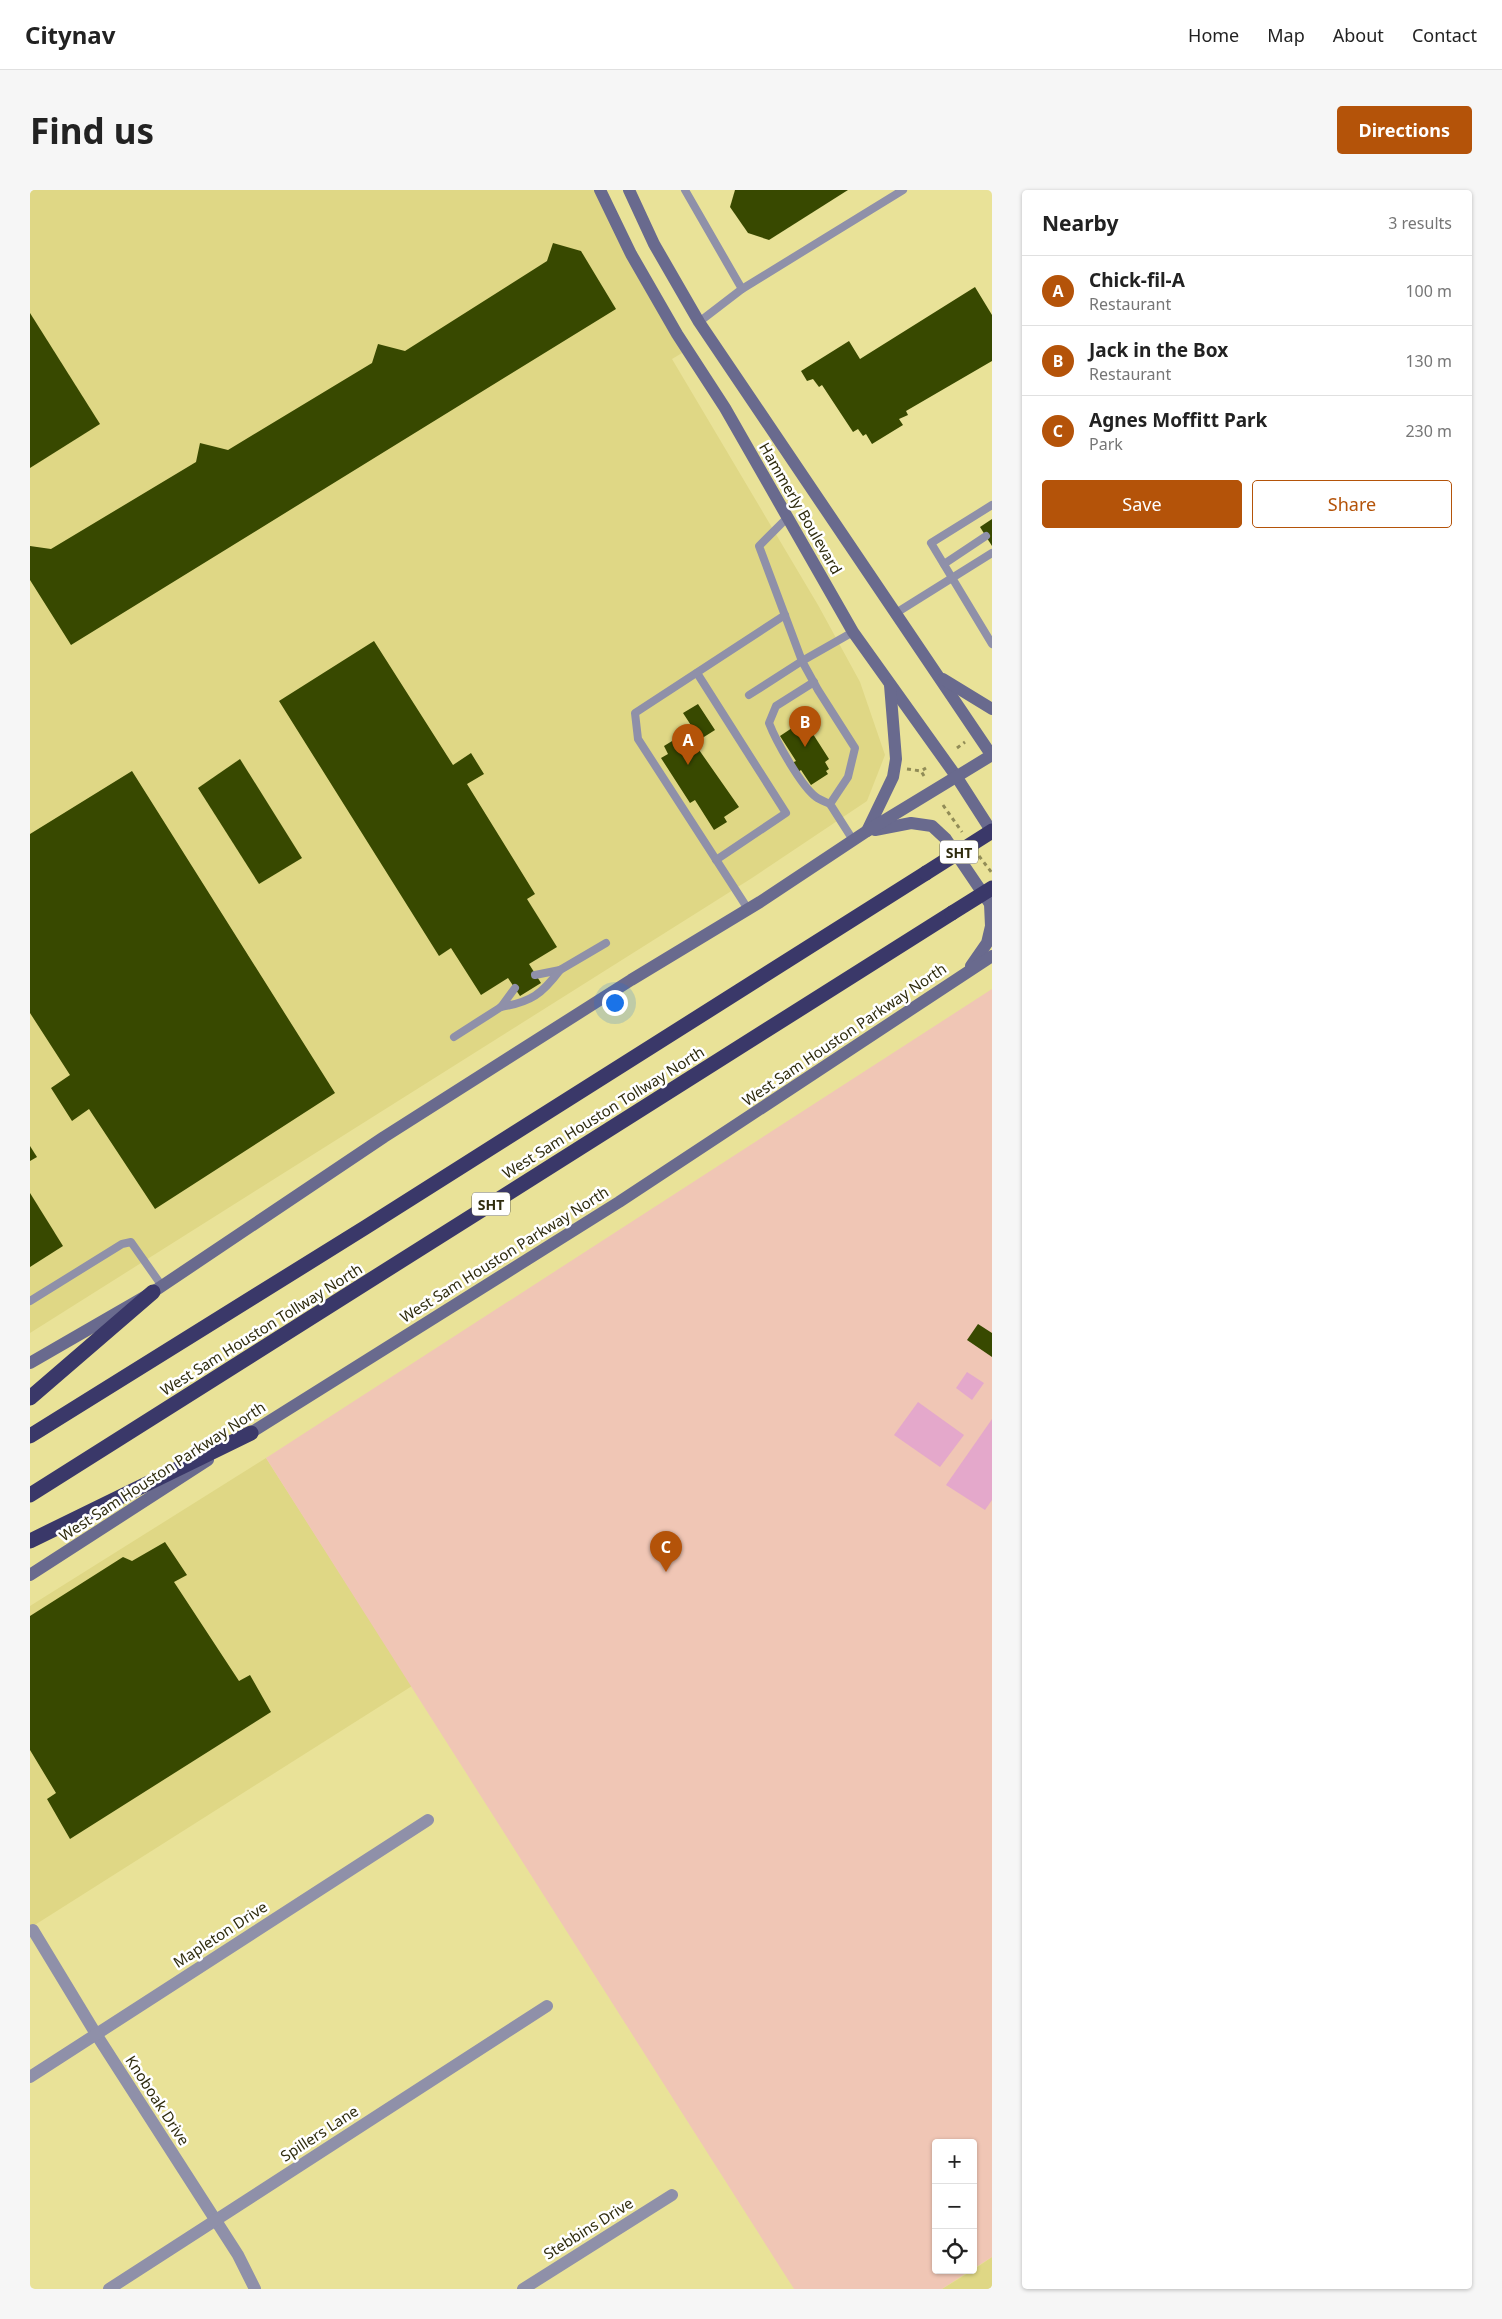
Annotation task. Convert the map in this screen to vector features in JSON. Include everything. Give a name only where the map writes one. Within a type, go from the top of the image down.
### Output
[{"type":"highway","name":"West Sam Houston Tollway North","points":[[30,1436],[374,1222],[992,831]]},
{"type":"highway","name":"West Sam Houston Tollway North","points":[[30,1495],[992,888]]},
{"type":"highway","points":[[30,1398],[158,1289]]},
{"type":"highway","points":[[30,1541],[251,1433]]},
{"type":"main road","name":"Hammerly Boulevard","points":[[600,190],[631,254],[672,326],[725,408],[853,632],[956,776],[992,831]]},
{"type":"main road","name":"Hammerly Boulevard","points":[[628,190],[654,244],[699,322],[992,755]]},
{"type":"main road","points":[[938,676],[992,710]]},
{"type":"main road","points":[[867,831],[893,777],[896,759],[890,685]]},
{"type":"main road","points":[[30,1363],[158,1289],[392,1132],[631,980],[748,910],[867,831],[992,755]]},
{"type":"main road","points":[[867,831],[911,823],[932,826],[946,839],[990,904],[991,926],[986,943],[967,972]]},
{"type":"main road","name":"West Sam Houston Parkway North","points":[[30,1575],[251,1433],[619,1202],[992,956]]},
{"type":"main road","points":[[967,972],[992,966]]},
{"type":"street","name":"Mapleton Drive","points":[[30,2077],[428,1820]]},
{"type":"street","name":"Knoboak Drive","points":[[33,1930],[96,2034],[238,2255],[255,2289]]},
{"type":"street","name":"Spillers Lane","points":[[109,2289],[547,2006]]},
{"type":"street","name":"Stebbins Drive","points":[[522,2289],[672,2195]]},
{"type":"lane","points":[[685,190],[742,289]]},
{"type":"lane","points":[[699,322],[742,289],[903,190]]},
{"type":"lane","points":[[992,505],[931,543],[992,644]]},
{"type":"lane","points":[[788,517],[759,546],[802,661],[855,748],[848,777],[830,804]]},
{"type":"lane","points":[[944,564],[986,536]]},
{"type":"lane","points":[[896,613],[992,553]]},
{"type":"lane","points":[[748,910],[638,739],[635,713],[785,615]]},
{"type":"lane","points":[[749,695],[802,661],[853,632]]},
{"type":"lane","points":[[697,672],[786,813],[716,860]]},
{"type":"lane","points":[[814,682],[776,706],[769,723],[778,742],[808,789],[816,798],[830,804],[854,840]]},
{"type":"lane","points":[[536,975],[560,970],[606,943]]},
{"type":"lane","points":[[501,1007],[522,1004],[544,990],[560,970]]},
{"type":"lane","points":[[454,1037],[501,1007],[515,988]]},
{"type":"lane","points":[[30,1301],[122,1244],[132,1242],[158,1289]]},
{"type":"path","points":[[957,748],[965,742]]},
{"type":"path","points":[[904,769],[921,771],[926,768]]},
{"type":"path","points":[[921,771],[924,776]]},
{"type":"shaded area","points":[[30,190],[600,190],[687,350],[672,359],[818,605],[860,682],[885,755],[867,801],[752,878],[30,1333]]},
{"type":"shaded area","points":[[992,989],[992,2257],[977,2266],[977,2139],[932,2139],[932,2274],[965,2274],[942,2289],[794,2289],[266,1458]]},
{"type":"shaded area","points":[[967,1372],[984,1383],[972,1400],[956,1388]]},
{"type":"shaded area","points":[[918,1402],[964,1435],[940,1467],[894,1435]]},
{"type":"shaded area","points":[[992,1419],[992,1500],[985,1510],[946,1485]]},
{"type":"shaded area","points":[[266,1458],[412,1686],[30,1928],[30,1606]]},
{"type":"shaded area","points":[[992,2257],[992,2289],[942,2289],[966,2274],[977,2274],[977,2267]]},
{"type":"building","points":[[735,190],[848,190],[769,240],[748,233],[730,207]]},
{"type":"building","points":[[553,243],[581,251],[616,309],[71,645],[30,580],[30,546],[51,549],[196,462],[200,443],[228,450],[372,363],[378,344],[405,351],[547,261]]},
{"type":"building","points":[[975,287],[992,315],[992,361],[906,411],[908,415],[899,419],[903,425],[872,444],[866,434],[863,436],[858,429],[853,432],[822,385],[819,387],[813,379],[807,381],[801,371],[849,341],[860,359]]},
{"type":"building","points":[[30,313],[100,424],[30,468]]},
{"type":"building","points":[[992,519],[992,546],[980,527]]},
{"type":"building","points":[[374,641],[453,765],[471,753],[484,774],[467,784],[535,894],[527,899],[557,947],[529,964],[541,983],[520,996],[508,978],[481,995],[451,948],[439,956],[279,701]]},
{"type":"building","points":[[698,704],[715,730],[696,742],[697,747],[739,807],[724,817],[727,822],[714,830],[695,800],[690,803],[661,758],[668,754],[664,746],[690,730],[693,735],[696,733],[683,713]]},
{"type":"building","points":[[804,720],[829,759],[825,762],[829,769],[826,771],[828,774],[811,785],[801,770],[798,772],[792,763],[796,761],[780,736]]},
{"type":"building","points":[[240,759],[302,858],[259,884],[198,788]]},
{"type":"building","points":[[132,771],[335,1093],[155,1209],[89,1109],[72,1121],[51,1088],[70,1075],[30,1013],[30,834]]},
{"type":"building","points":[[30,1146],[37,1157],[30,1161]]},
{"type":"building","points":[[30,1193],[63,1246],[30,1267]]},
{"type":"building","points":[[978,1324],[992,1333],[992,1357],[967,1340]]},
{"type":"building","points":[[165,1542],[187,1575],[174,1582],[239,1681],[250,1675],[271,1712],[70,1839],[47,1799],[56,1793],[30,1750],[30,1616],[123,1557],[132,1561]]},
{"type":"place","name":"Jack in the Box","points":[[805,747]]},
{"type":"place","name":"Chick-fil-A","points":[[688,765]]},
{"type":"place","name":"Agnes Moffitt Park","points":[[666,1572]]}]
